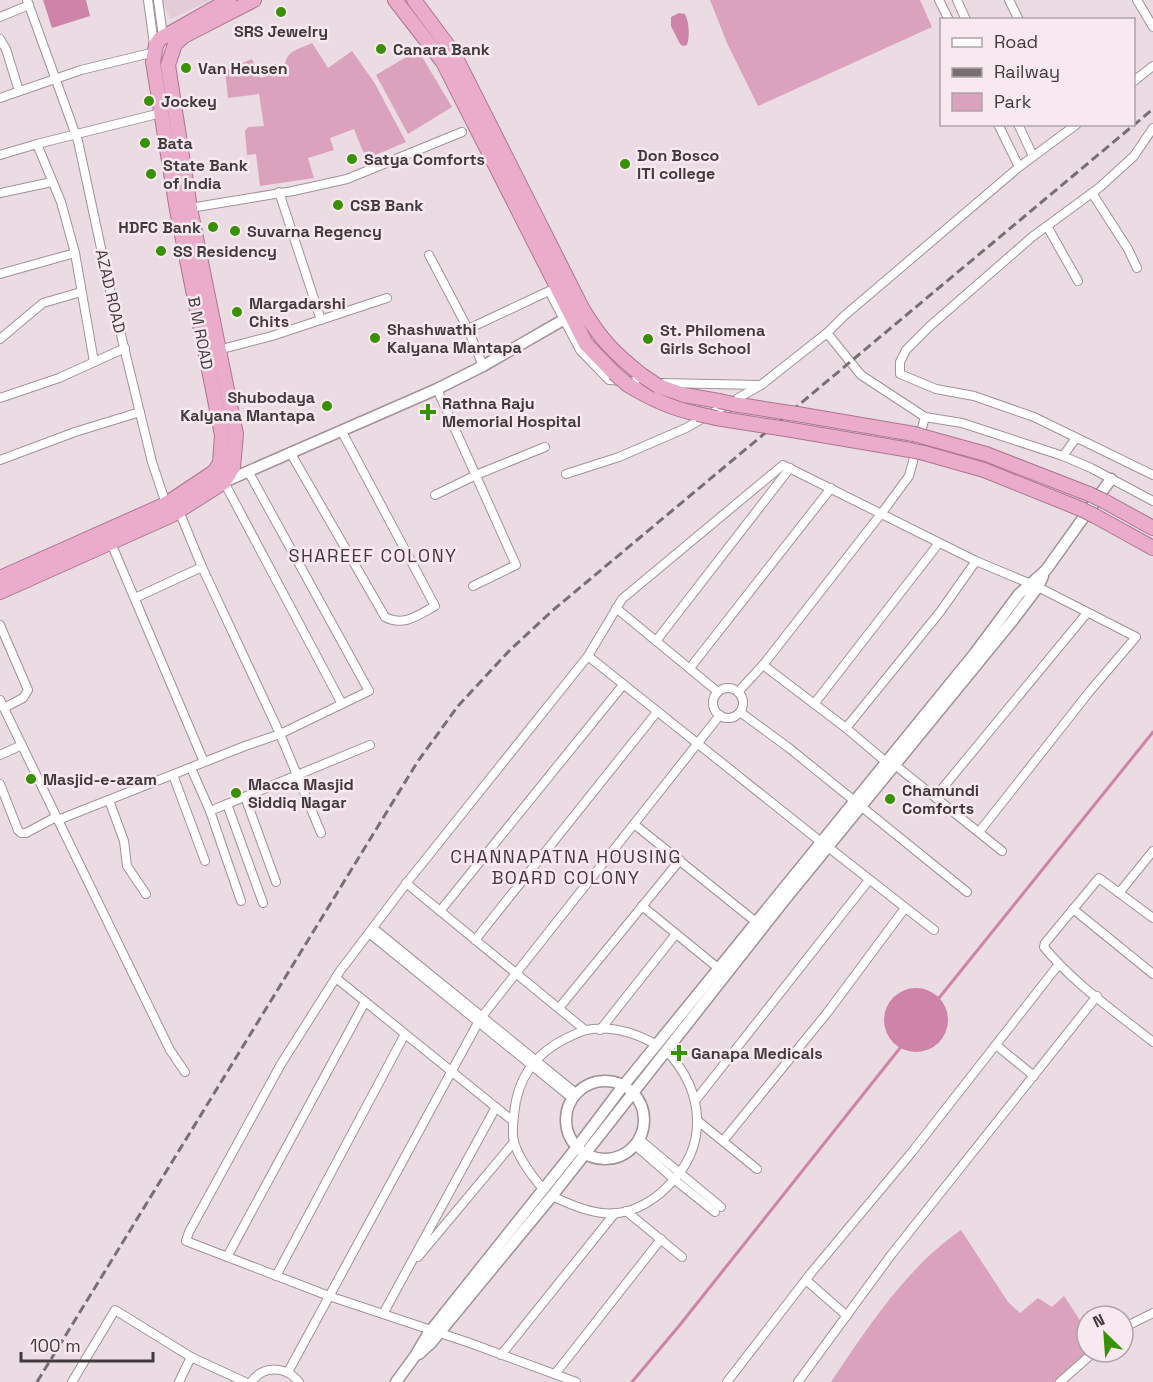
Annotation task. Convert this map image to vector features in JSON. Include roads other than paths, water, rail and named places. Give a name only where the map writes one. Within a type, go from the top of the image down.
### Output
[{"type":"highway","points":[[170,54],[154,57],[156,45],[163,36],[229,0]]},
{"type":"highway","points":[[0,592],[179,511],[224,482],[233,467],[236,434],[224,410],[218,350],[190,208],[168,65],[175,44],[184,36],[254,0]]},
{"type":"highway","points":[[395,0],[443,62],[586,344],[628,385],[650,399],[678,410],[910,450],[984,470],[1081,509],[1153,548]]},
{"type":"highway","points":[[414,0],[454,54],[582,308],[598,335],[619,357],[658,387],[684,395],[726,403],[914,434],[986,453],[1089,494],[1153,528]]},
{"type":"highway","name":"B M ROAD","points":[[0,578],[166,504],[214,472],[220,463],[224,410],[177,210],[154,57]]},
{"type":"street","points":[[0,98],[55,78],[154,57],[148,0]]},
{"type":"street","points":[[158,0],[163,36]]},
{"type":"street","points":[[939,0],[947,18]]},
{"type":"street","points":[[957,0],[965,18]]},
{"type":"street","points":[[1009,0],[1018,18]]},
{"type":"street","points":[[1137,0],[1153,27]]},
{"type":"street","points":[[0,17],[28,3]]},
{"type":"street","name":"AZAD ROAD","points":[[28,3],[78,141],[152,462],[166,504]]},
{"type":"street","points":[[0,39],[6,49],[19,91]]},
{"type":"street","points":[[1135,80],[1153,66]]},
{"type":"street","points":[[0,155],[161,113]]},
{"type":"street","points":[[999,126],[1019,167]]},
{"type":"street","points":[[1019,126],[1033,156]]},
{"type":"street","points":[[566,474],[619,457],[686,428],[761,385],[827,333],[1019,167],[1075,126]]},
{"type":"street","points":[[1153,128],[1134,156],[1092,193],[1047,226],[930,326],[906,350],[900,362],[900,374],[936,389],[974,396],[1034,417],[1153,475]]},
{"type":"street","points":[[190,208],[347,179],[462,132]]},
{"type":"street","points":[[38,144],[61,202],[75,253],[94,362]]},
{"type":"street","points":[[0,193],[52,182]]},
{"type":"street","points":[[279,192],[321,320]]},
{"type":"street","points":[[1092,193],[1128,249],[1137,268]]},
{"type":"street","points":[[1047,226],[1078,281]]},
{"type":"street","points":[[0,274],[75,253]]},
{"type":"street","points":[[429,255],[468,329],[483,366]]},
{"type":"street","points":[[468,329],[549,291],[580,350],[609,380],[761,385]]},
{"type":"street","points":[[0,339],[43,303],[81,292]]},
{"type":"street","points":[[218,350],[272,336],[387,298]]},
{"type":"street","points":[[342,704],[224,482],[437,389],[483,366],[563,320]]},
{"type":"street","points":[[827,333],[861,375],[925,417],[962,423],[1062,456],[1153,501]]},
{"type":"street","points":[[0,398],[59,378],[125,348]]},
{"type":"street","points":[[437,389],[516,565],[473,585]]},
{"type":"street","points":[[0,460],[75,432],[140,412]]},
{"type":"street","points":[[738,692],[763,665],[909,476],[925,417]]},
{"type":"street","points":[[290,452],[385,617],[399,622],[408,620],[435,606],[341,430]]},
{"type":"street","points":[[1062,456],[1076,438]]},
{"type":"street","points":[[435,495],[476,475],[546,447]]},
{"type":"street","points":[[576,1382],[329,1296],[186,1241],[281,1064],[336,978],[406,883],[588,656],[622,599],[783,465],[976,561],[1035,585],[1136,637],[1090,691],[979,832]]},
{"type":"street","points":[[656,641],[790,468]]},
{"type":"street","points":[[0,784],[18,830],[26,833],[57,818],[280,734],[369,691],[248,471]]},
{"type":"street","points":[[581,1150],[623,1086],[661,1048],[891,764],[1019,594],[1035,585],[1112,479]]},
{"type":"street","points":[[690,668],[831,488]]},
{"type":"street","points":[[179,511],[202,567],[280,734],[321,833]]},
{"type":"street","points":[[111,543],[204,762]]},
{"type":"street","points":[[814,704],[939,543]]},
{"type":"street","points":[[846,728],[940,612],[976,561]]},
{"type":"street","points":[[135,598],[202,567]]},
{"type":"street","points":[[616,608],[718,692]]},
{"type":"street","points":[[936,796],[1087,613]]},
{"type":"street","points":[[0,626],[27,690],[23,698],[2,704],[170,1050],[185,1072]]},
{"type":"street","points":[[588,656],[934,930]]},
{"type":"street","points":[[763,665],[936,796],[1002,851]]},
{"type":"street","points":[[440,911],[623,685]]},
{"type":"street","points":[[726,688],[738,692],[743,700],[740,712],[733,717],[720,715],[713,704],[718,692],[726,688]]},
{"type":"street","points":[[475,940],[657,712]]},
{"type":"street","points":[[740,712],[789,748],[967,892]]},
{"type":"street","points":[[288,1372],[480,1019],[720,715]]},
{"type":"street","points":[[0,755],[22,745]]},
{"type":"street","points":[[210,811],[369,745]]},
{"type":"street","points":[[191,768],[210,811],[241,901]]},
{"type":"street","points":[[173,775],[205,861]]},
{"type":"street","points":[[245,797],[276,882]]},
{"type":"street","points":[[109,800],[124,841],[126,862],[146,894]]},
{"type":"street","points":[[227,804],[263,903]]},
{"type":"street","points":[[634,824],[756,922]]},
{"type":"street","points":[[723,971],[756,922],[824,845]]},
{"type":"street","points":[[1119,893],[1153,851]]},
{"type":"street","points":[[559,1008],[680,860]]},
{"type":"street","points":[[1153,918],[1100,878],[1044,947],[1059,964],[1153,1042]]},
{"type":"street","points":[[695,1101],[869,880]]},
{"type":"street","points":[[406,883],[585,1030]]},
{"type":"street","points":[[642,906],[723,971]]},
{"type":"street","points":[[723,1142],[827,1013],[905,908]]},
{"type":"street","points":[[1073,909],[1153,974]]},
{"type":"street","points":[[371,931],[575,1096]]},
{"type":"street","points":[[600,1030],[676,934]]},
{"type":"street","points":[[727,1382],[806,1280],[912,1152],[1059,964]]},
{"type":"street","points":[[336,978],[513,1121]]},
{"type":"street","points":[[798,1382],[891,1255],[1097,996]]},
{"type":"street","points":[[227,1257],[365,1002]]},
{"type":"street","points":[[585,1030],[625,1031],[661,1048],[680,1066],[695,1101],[698,1121],[694,1145],[687,1163],[659,1195],[639,1207],[626,1211],[615,1213],[584,1209],[548,1192],[527,1168],[514,1142],[513,1121],[523,1076],[532,1063],[556,1043],[585,1030]]},
{"type":"street","points":[[276,1275],[405,1034]]},
{"type":"street","points":[[996,1045],[1034,1076]]},
{"type":"street","points":[[396,1382],[415,1356],[432,1343],[435,1332],[581,1150],[633,1093],[661,1048]]},
{"type":"street","points":[[594,1083],[614,1083],[623,1086],[633,1093],[640,1103],[644,1115],[644,1128],[637,1142],[627,1153],[617,1157],[595,1158],[581,1150],[572,1140],[567,1115],[575,1096],[594,1083]]},
{"type":"street","points":[[383,1314],[496,1107]]},
{"type":"street","points":[[698,1121],[757,1169]]},
{"type":"street","points":[[405,1273],[514,1142]]},
{"type":"street","points":[[637,1142],[718,1209]]},
{"type":"street","points":[[626,1211],[682,1257]]},
{"type":"street","points":[[501,1355],[615,1213]]},
{"type":"street","points":[[555,1374],[661,1239]]},
{"type":"street","points":[[806,1280],[847,1316]]},
{"type":"street","points":[[72,1382],[115,1310],[191,1357],[233,1379],[245,1382]]},
{"type":"street","points":[[1135,1322],[1153,1313]]},
{"type":"street","points":[[179,1382],[191,1357]]},
{"type":"street","points":[[1060,1382],[1080,1364]]},
{"type":"street","points":[[251,1382],[262,1372],[270,1370],[288,1372],[299,1382]]},
{"type":"waterway","points":[[939,998],[1153,732]]},
{"type":"waterway","points":[[632,1382],[900,1048]]},
{"type":"railway","points":[[1135,124],[1153,109]]},
{"type":"railway","points":[[37,1382],[418,761],[458,706],[509,651],[552,611],[1133,126]]},
{"type":"place","name":"SRS Jewelry","points":[[281,12]]},
{"type":"place","name":"Canara Bank","points":[[381,49]]},
{"type":"place","name":"Van Heusen","points":[[186,68]]},
{"type":"place","name":"Jockey","points":[[149,101]]},
{"type":"place","name":"Bata","points":[[145,143]]},
{"type":"place","name":"Satya Comforts","points":[[352,159]]},
{"type":"place","name":"Don Bosco ITI college","points":[[625,164]]},
{"type":"place","name":"State Bank of India","points":[[151,174]]},
{"type":"place","name":"CSB Bank","points":[[338,205]]},
{"type":"place","name":"HDFC Bank","points":[[213,227]]},
{"type":"place","name":"Suvarna Regency","points":[[235,231]]},
{"type":"place","name":"SS Residency","points":[[161,251]]},
{"type":"place","name":"Margadarshi Chits","points":[[237,312]]},
{"type":"place","name":"Shashwathi Kalyana Mantapa","points":[[375,338]]},
{"type":"place","name":"St. Philomena Girls School","points":[[648,339]]},
{"type":"place","name":"Shubodaya Kalyana Mantapa","points":[[327,406]]},
{"type":"place","name":"Rathna Raju Memorial Hospital","points":[[428,412]]},
{"type":"place","name":"Masjid-e-azam","points":[[31,779]]},
{"type":"place","name":"Macca Masjid Siddiq Nagar","points":[[236,793]]},
{"type":"place","name":"Chamundi Comforts","points":[[890,799]]},
{"type":"place","name":"Ganapa Medicals","points":[[679,1053]]},
{"type":"district","name":"SHAREEF COLONY","points":[[373,556]]},
{"type":"district","name":"CHANNAPATNA HOUSING BOARD COLONY","points":[[566,867]]}]
